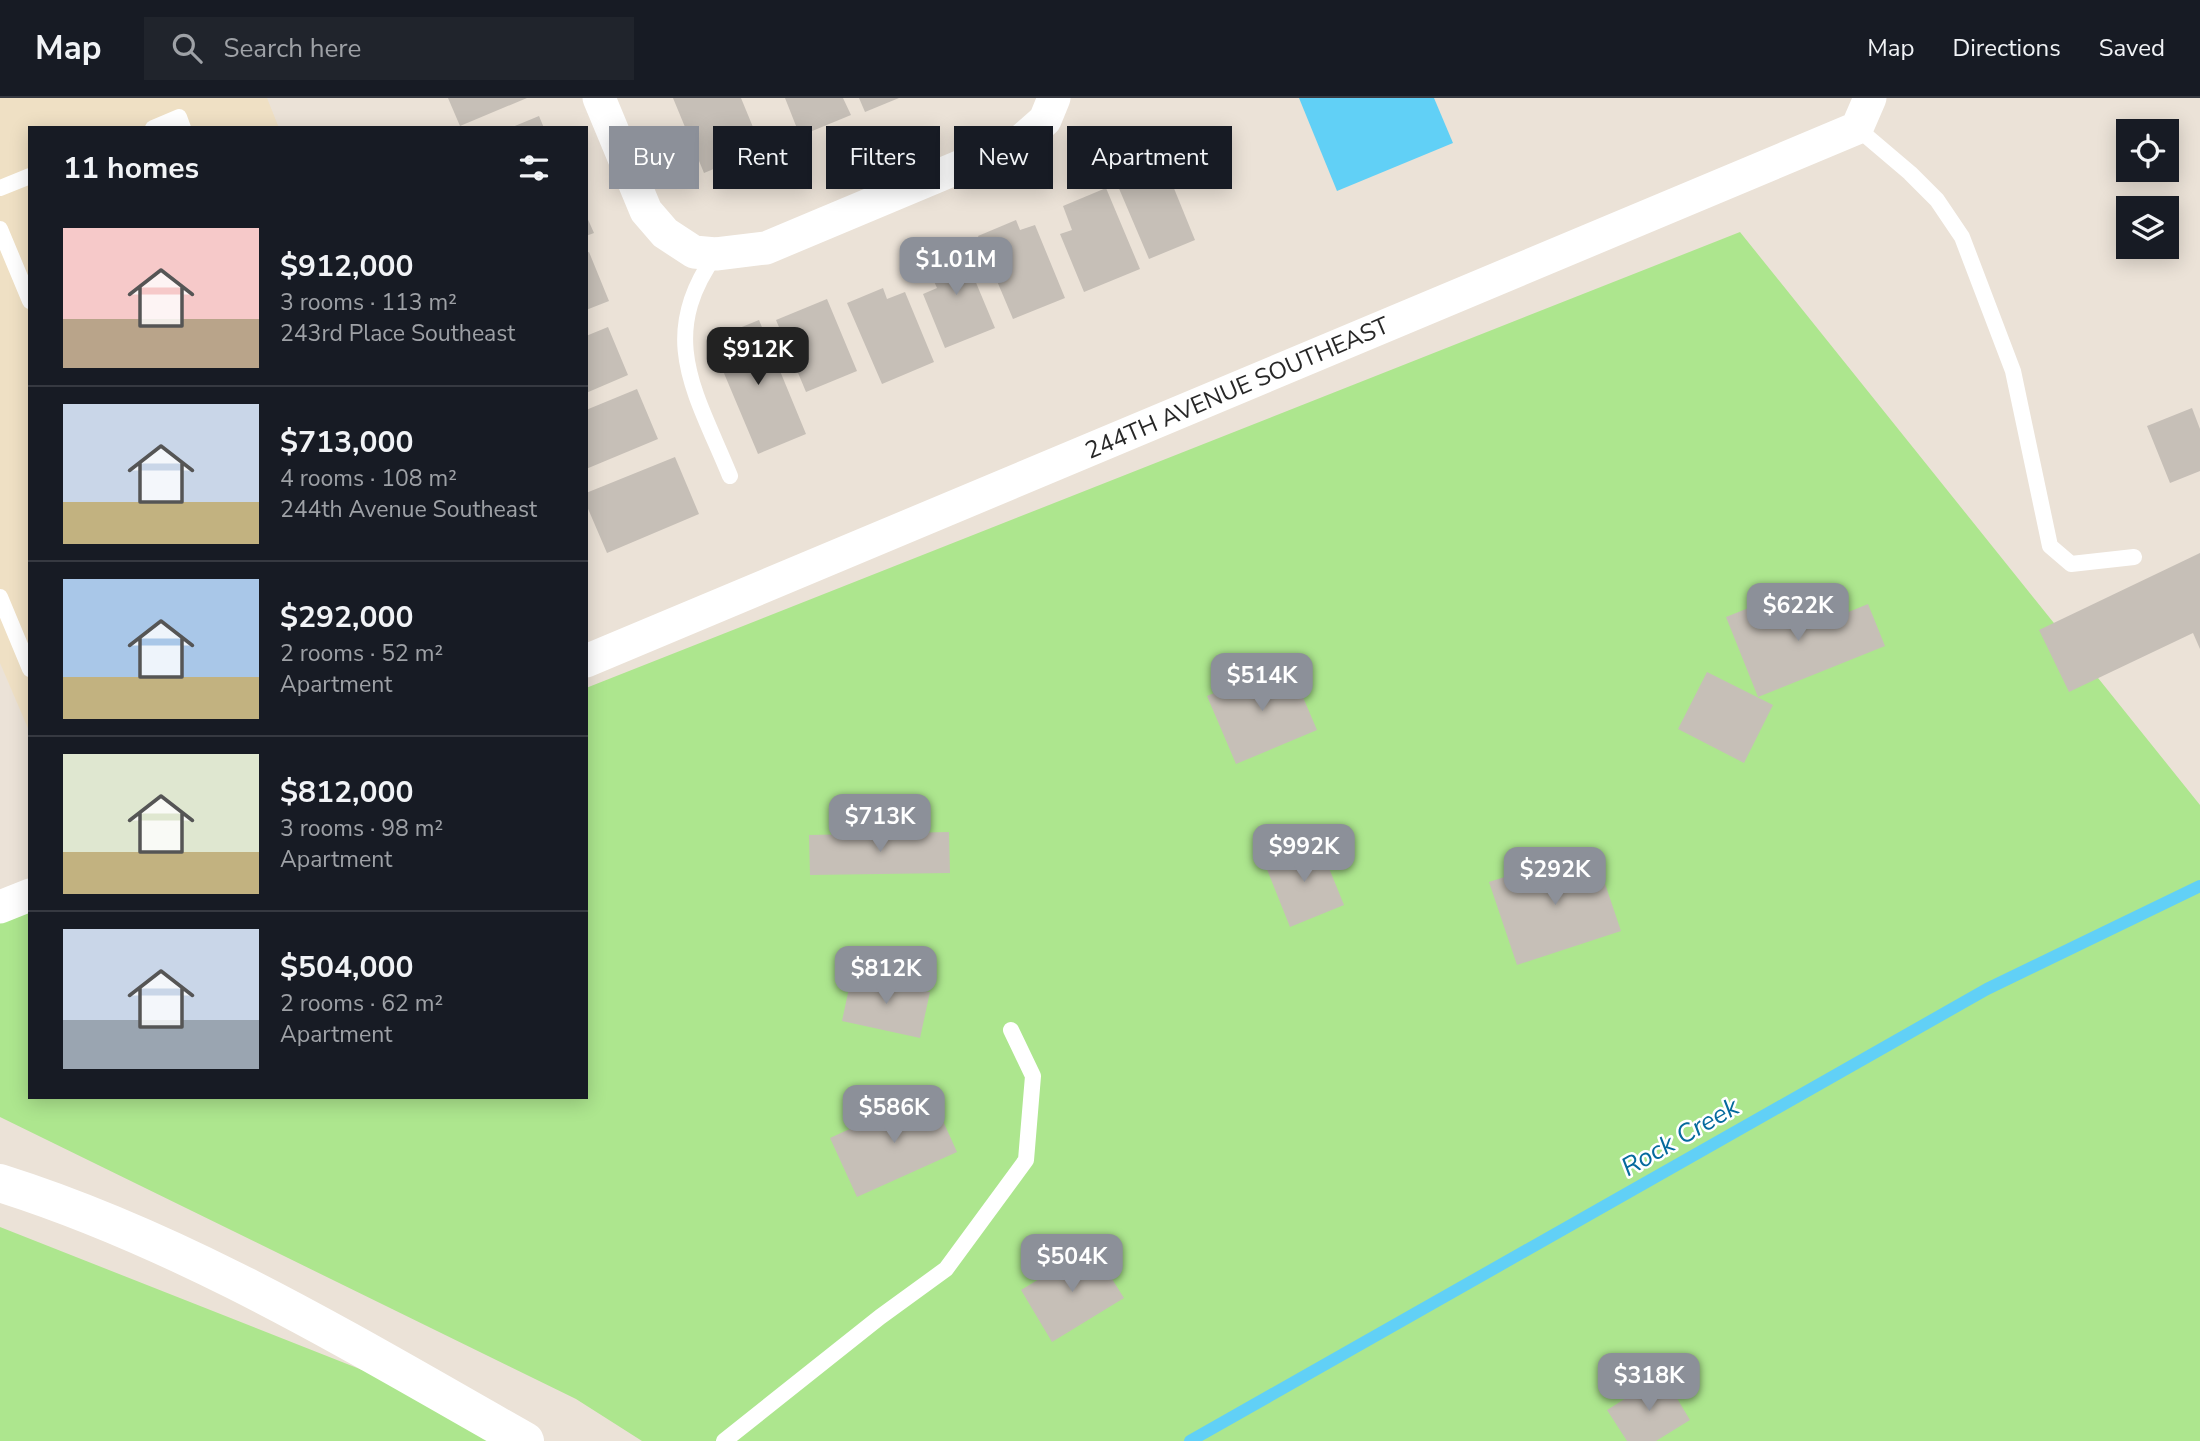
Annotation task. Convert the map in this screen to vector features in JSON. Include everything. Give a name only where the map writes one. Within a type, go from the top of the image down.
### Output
[{"type":"street","points":[[599,98],[646,211],[665,233],[694,252],[716,254],[766,248],[1021,141],[1045,120],[1054,98]]},
{"type":"street","points":[[1857,128],[1870,98]]},
{"type":"street","name":"244TH AVENUE SOUTHEAST","points":[[588,660],[1857,128]]},
{"type":"street","points":[[0,907],[28,896]]},
{"type":"street","points":[[0,1183],[98,1217],[222,1274],[340,1336],[525,1441]]},
{"type":"lane","points":[[158,126],[179,117],[182,126]]},
{"type":"lane","points":[[1857,128],[1937,200],[1962,237],[2012,370],[2050,546],[2071,564],[2134,557]]},
{"type":"lane","points":[[0,188],[28,177]]},
{"type":"lane","points":[[0,229],[28,296]]},
{"type":"lane","points":[[716,254],[699,278],[685,322],[684,357],[692,384],[730,476]]},
{"type":"lane","points":[[0,597],[28,664]]},
{"type":"lane","points":[[724,1441],[880,1317],[946,1269],[1026,1160],[1033,1076],[1011,1030]]},
{"type":"shaded area","points":[[0,98],[267,98],[278,126],[28,126],[28,728],[0,663]]},
{"type":"green space","points":[[1740,232],[2200,805],[2200,1441],[642,1441],[576,1399],[0,1117],[0,920],[28,909],[28,1099],[588,1099],[588,687]]},
{"type":"green space","points":[[0,1227],[418,1392],[497,1441],[0,1441]]},
{"type":"water","points":[[1299,98],[1434,98],[1453,143],[1337,191]]},
{"type":"building","points":[[448,98],[527,98],[460,126]]},
{"type":"building","points":[[673,98],[741,98],[753,126],[713,126],[713,169],[704,173],[699,161],[699,126],[685,126]]},
{"type":"building","points":[[785,98],[843,98],[851,115],[812,131],[812,126],[796,126]]},
{"type":"building","points":[[859,98],[899,98],[865,112]]},
{"type":"building","points":[[539,116],[543,126],[515,126]]},
{"type":"building","points":[[1106,189],[1140,269],[1084,292],[1060,234],[1072,230],[1063,206]]},
{"type":"building","points":[[1119,189],[1174,189],[1195,240],[1149,259]]},
{"type":"building","points":[[588,220],[594,233],[588,235]]},
{"type":"building","points":[[1016,220],[1020,230],[1035,225],[1065,298],[1013,319],[978,236]]},
{"type":"building","points":[[959,242],[995,328],[945,348],[923,294],[937,288],[923,257]]},
{"type":"building","points":[[588,252],[609,301],[588,309]]},
{"type":"building","points":[[883,288],[887,299],[905,292],[934,362],[882,384],[847,303]]},
{"type":"building","points":[[827,299],[857,371],[806,392],[776,320]]},
{"type":"building","points":[[759,320],[806,434],[758,454],[710,340]]},
{"type":"building","points":[[608,327],[628,375],[588,392],[588,335]]},
{"type":"building","points":[[637,389],[658,439],[588,468],[588,409]]},
{"type":"building","points":[[2192,408],[2200,429],[2200,471],[2170,483],[2147,426]]},
{"type":"building","points":[[675,457],[699,514],[607,553],[588,509],[588,492]]},
{"type":"building","points":[[2200,553],[2200,649],[2193,633],[2069,692],[2039,630]]},
{"type":"building","points":[[1781,595],[1797,633],[1868,604],[1885,646],[1758,697],[1726,617]]},
{"type":"building","points":[[1288,662],[1317,730],[1236,764],[1207,696]]},
{"type":"building","points":[[1707,672],[1773,705],[1744,763],[1678,729]]},
{"type":"building","points":[[949,832],[950,873],[810,875],[809,835]]},
{"type":"building","points":[[1318,841],[1344,905],[1290,927],[1264,862]]},
{"type":"building","points":[[1593,848],[1621,931],[1517,965],[1489,882]]},
{"type":"building","points":[[852,974],[930,992],[920,1038],[842,1021]]},
{"type":"building","points":[[930,1092],[957,1152],[857,1197],[830,1138]]},
{"type":"building","points":[[1092,1247],[1124,1298],[1052,1342],[1021,1290]]},
{"type":"building","points":[[1663,1375],[1690,1420],[1656,1441],[1627,1441],[1607,1410]]},
{"type":"waterway","name":"Rock Creek","points":[[1190,1441],[1987,989],[2200,886]]}]
